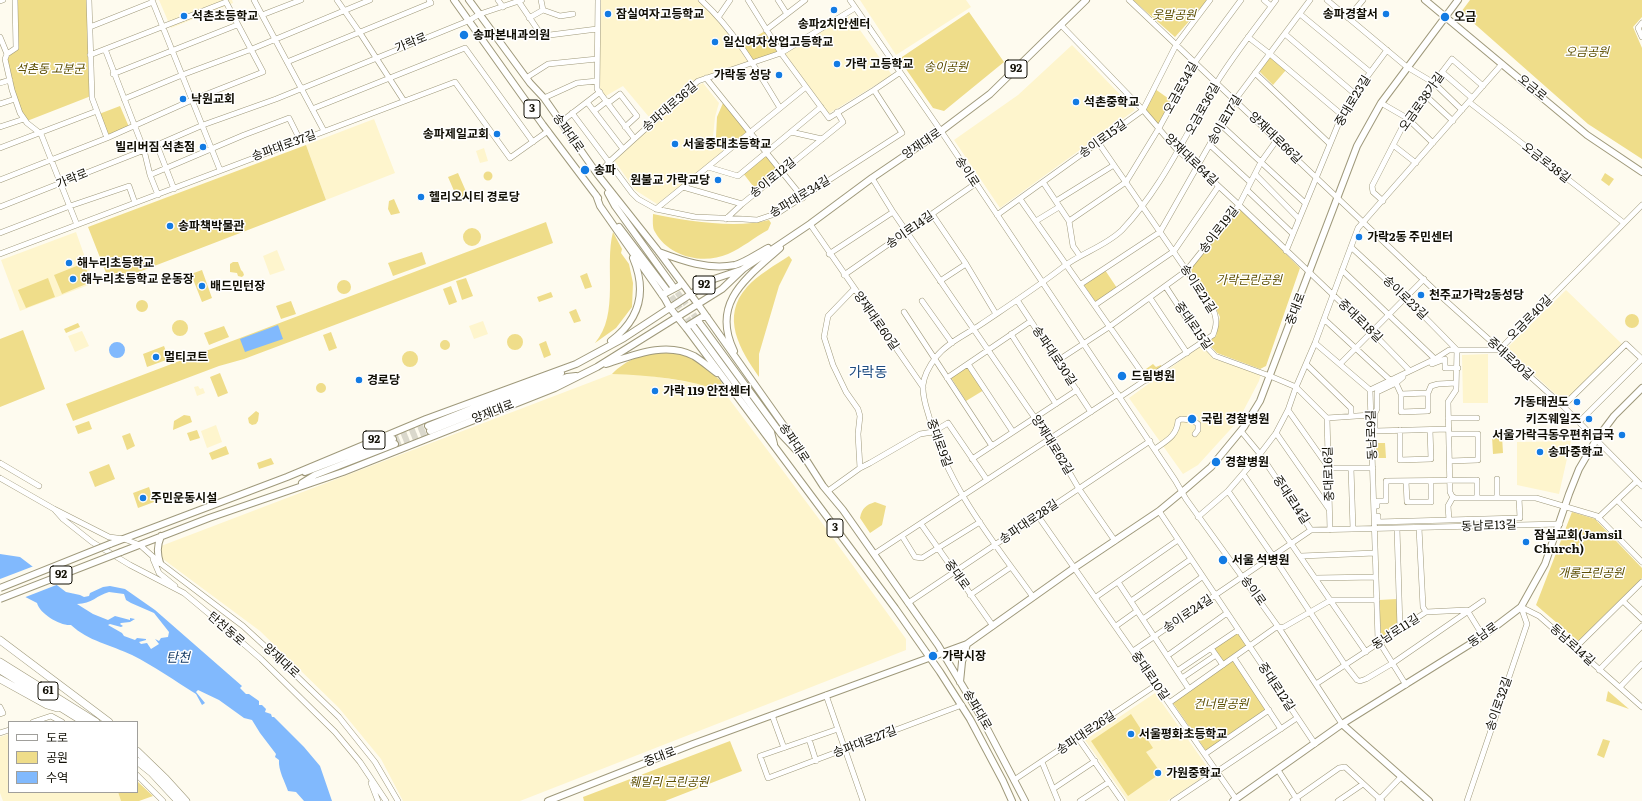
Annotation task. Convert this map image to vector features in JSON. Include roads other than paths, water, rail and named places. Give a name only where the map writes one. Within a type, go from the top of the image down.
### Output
[{"type":"highway","points":[[0,640],[107,721]]},
{"type":"highway","name":"61","points":[[0,662],[94,721]]},
{"type":"highway","name":"61","points":[[0,670],[82,721]]},
{"type":"highway","points":[[0,679],[47,705],[69,712]]},
{"type":"highway","points":[[139,752],[186,801]]},
{"type":"highway","points":[[138,762],[152,773],[178,801]]},
{"type":"main road","name":"송파대로","points":[[454,0],[596,195]]},
{"type":"main road","name":"송파대로","points":[[469,0],[526,78],[544,98],[598,175],[691,294],[789,433],[803,457],[874,554],[942,653],[960,682],[980,715],[1025,801]]},
{"type":"main road","name":"양재대로","points":[[0,599],[161,536],[290,489],[338,474],[555,388],[583,375],[697,303],[722,289],[743,269],[810,224],[872,178],[941,131],[990,94],[1086,0]]},
{"type":"main road","name":"오금로","points":[[1425,0],[1587,135],[1642,172]]},
{"type":"main road","name":"중대로","points":[[548,801],[557,799],[772,715],[967,644],[1074,568],[1159,511],[1211,467],[1241,431],[1260,400],[1357,146],[1381,103],[1458,0]]},
{"type":"main road","name":"3","points":[[598,175],[616,206],[672,285]]},
{"type":"main road","name":"3","points":[[596,195],[664,292]]},
{"type":"main road","points":[[596,195],[600,206],[628,246],[664,292],[670,308],[776,448]]},
{"type":"main road","points":[[659,252],[698,265],[714,266],[736,264],[794,234]]},
{"type":"main road","points":[[742,368],[729,340],[726,322],[733,295],[741,284],[794,234]]},
{"type":"main road","points":[[596,354],[623,332],[636,313],[640,291],[639,279],[637,268],[628,246]]},
{"type":"main road","name":"양재대로","points":[[0,588],[110,544],[287,477],[426,419],[576,364],[624,338],[714,279],[743,269]]},
{"type":"main road","points":[[664,292],[679,286],[682,283]]},
{"type":"main road","points":[[687,329],[689,325],[702,317],[706,317]]},
{"type":"main road","name":"3","points":[[776,448],[770,432],[696,325],[781,434],[803,457]]},
{"type":"main road","points":[[597,367],[656,350],[681,351],[693,356],[726,381]]},
{"type":"main road","name":"양재대로","points":[[576,364],[565,372],[429,428],[568,377],[583,375]]},
{"type":"main road","name":"동남로","points":[[1234,800],[1342,724],[1483,636],[1522,607],[1545,564],[1580,470],[1596,440],[1614,416],[1642,388]]},
{"type":"main road","name":"양재대로","points":[[287,477],[313,470],[394,441],[315,475],[290,489]]},
{"type":"main road","name":"송파대로","points":[[776,448],[895,608],[940,672],[962,706],[992,760],[1012,801]]},
{"type":"main road","points":[[160,563],[157,555],[157,545],[161,536]]},
{"type":"main road","points":[[960,682],[962,662],[967,644]]},
{"type":"main road","name":"송이로","points":[[1342,724],[1429,801]]},
{"type":"street","points":[[7,54],[16,48],[15,0]]},
{"type":"street","points":[[89,0],[92,98],[107,138]]},
{"type":"street","points":[[254,0],[324,131]]},
{"type":"street","points":[[262,15],[301,0]]},
{"type":"street","points":[[337,0],[404,101]]},
{"type":"street","points":[[124,99],[182,75],[252,50],[370,0]]},
{"type":"street","points":[[287,62],[431,3],[429,0]]},
{"type":"street","points":[[498,0],[503,7]]},
{"type":"street","points":[[541,0],[543,10]]},
{"type":"street","name":"송파대로36길","points":[[598,0],[597,89],[634,138]]},
{"type":"street","points":[[701,0],[719,16],[752,63],[780,108]]},
{"type":"street","points":[[719,16],[730,0]]},
{"type":"street","points":[[748,0],[781,53],[829,118],[899,73]]},
{"type":"street","points":[[778,0],[787,14]]},
{"type":"street","points":[[766,30],[804,0]]},
{"type":"street","name":"송이로","points":[[850,0],[899,73],[941,131],[975,184],[1085,344],[1150,441],[1198,517],[1279,628],[1342,724]]},
{"type":"street","name":"양재대로66길","points":[[1129,0],[1235,100],[1276,141],[1338,198]]},
{"type":"street","name":"송이로15길","points":[[997,216],[1143,110],[1176,45],[1210,0]]},
{"type":"street","name":"오금로34길","points":[[1069,221],[1126,182],[1195,62],[1242,0]]},
{"type":"street","points":[[1264,0],[1271,6]]},
{"type":"street","name":"오금로36길","points":[[1043,283],[1067,264],[1104,243],[1121,231],[1142,206],[1178,151],[1217,83],[1248,37],[1276,0]]},
{"type":"street","name":"송이로17길","points":[[1081,284],[1160,232],[1235,100],[1310,0]]},
{"type":"street","points":[[1327,0],[1408,67],[1434,83],[1462,110]]},
{"type":"street","points":[[1348,18],[1363,0]]},
{"type":"street","points":[[90,27],[153,1],[220,170]]},
{"type":"street","points":[[520,1],[529,18],[542,36],[597,29]]},
{"type":"street","name":"가락로","points":[[0,207],[157,145],[203,125],[301,89],[376,57],[468,21],[480,14],[520,1]]},
{"type":"street","points":[[0,180],[107,138],[133,125],[192,100],[263,72],[226,2],[90,55]]},
{"type":"street","name":"송파대로36길","points":[[598,175],[623,148],[698,81],[781,53],[855,8]]},
{"type":"street","points":[[529,18],[543,10],[560,16],[573,14]]},
{"type":"street","points":[[1300,14],[1370,72]]},
{"type":"street","points":[[1642,23],[1638,28],[1642,36]]},
{"type":"street","points":[[113,74],[237,25]]},
{"type":"street","name":"양재대로64길","points":[[1061,25],[1143,110],[1178,151],[1198,167],[1239,205],[1309,273]]},
{"type":"street","points":[[1285,34],[1355,94]]},
{"type":"street","points":[[1248,37],[1342,115]]},
{"type":"street","points":[[0,39],[7,54],[6,61],[10,80],[20,113],[31,126],[41,134],[77,225]]},
{"type":"street","points":[[312,109],[465,48],[533,142]]},
{"type":"street","points":[[105,50],[113,74],[144,150],[150,175],[158,195]]},
{"type":"street","name":"중대로23길","points":[[1316,177],[1342,115],[1370,72],[1387,50]]},
{"type":"street","points":[[526,78],[548,64],[597,59]]},
{"type":"street","name":"오금로38가길","points":[[1383,201],[1373,192],[1372,186],[1407,118],[1452,59],[1483,86]]},
{"type":"street","points":[[0,63],[6,61]]},
{"type":"street","points":[[1198,517],[1228,491],[1276,433],[1288,410],[1315,343],[1358,228],[1364,223],[1502,64]]},
{"type":"street","name":"오금로38길","points":[[1442,72],[1471,100],[1624,223]]},
{"type":"street","points":[[1255,73],[1330,144]]},
{"type":"street","points":[[706,78],[803,198]]},
{"type":"street","points":[[0,83],[10,80]]},
{"type":"street","points":[[544,98],[577,83],[597,81]]},
{"type":"street","name":"송파대로37길","points":[[0,254],[455,82],[510,158],[548,131]]},
{"type":"street","points":[[656,209],[806,87]]},
{"type":"street","name":"송파대로34길","points":[[572,113],[638,199],[656,209],[695,217],[757,220],[770,217],[803,198],[902,133],[874,90]]},
{"type":"street","points":[[561,122],[600,92]]},
{"type":"street","name":"송파대로36길","points":[[594,111],[620,94],[637,116],[625,127]]},
{"type":"street","points":[[1425,95],[1453,121]]},
{"type":"street","points":[[0,104],[15,99]]},
{"type":"street","points":[[587,102],[623,148]]},
{"type":"street","points":[[1381,103],[1407,118],[1433,144]]},
{"type":"street","points":[[708,167],[738,176],[821,107]]},
{"type":"street","points":[[0,148],[41,134],[97,111]]},
{"type":"street","name":"송이로12길","points":[[726,219],[742,204],[843,122],[837,112]]},
{"type":"street","points":[[0,127],[24,118]]},
{"type":"street","points":[[150,175],[212,148],[289,118],[300,140]]},
{"type":"street","points":[[1221,125],[1305,203]]},
{"type":"street","points":[[791,132],[822,139]]},
{"type":"street","name":"송이로19길","points":[[1085,344],[1186,272],[1239,205],[1254,174],[1276,141]]},
{"type":"street","name":"송이로21길","points":[[1098,142],[1174,252],[1186,272],[1213,309],[1216,318],[1216,327],[1213,335],[1147,380],[1119,396]]},
{"type":"street","points":[[157,145],[174,189]]},
{"type":"street","points":[[1210,145],[1250,182]]},
{"type":"street","points":[[1393,145],[1416,163]]},
{"type":"street","points":[[1056,201],[1114,165]]},
{"type":"street","points":[[1254,174],[1299,219]]},
{"type":"street","points":[[1286,251],[1316,177]]},
{"type":"street","name":"양재대로62길","points":[[872,178],[893,212],[940,281],[1050,439],[1079,489],[1115,541]]},
{"type":"street","points":[[1043,182],[1069,221],[1073,246],[1080,256]]},
{"type":"street","name":"송이로14길","points":[[844,275],[975,184]]},
{"type":"street","points":[[0,233],[70,206],[129,186],[135,203]]},
{"type":"street","points":[[683,187],[742,204]]},
{"type":"street","name":"송이로21길","points":[[1095,305],[1174,252],[1218,187]]},
{"type":"street","points":[[1246,190],[1293,234]]},
{"type":"street","name":"중대로20길","points":[[1338,198],[1499,350],[1563,406],[1642,486]]},
{"type":"street","points":[[1020,199],[1147,380]]},
{"type":"street","name":"오금로40길","points":[[1370,390],[1409,370],[1435,359],[1449,350],[1499,350],[1642,205]]},
{"type":"street","points":[[1036,222],[1059,207]]},
{"type":"street","points":[[829,254],[893,212]]},
{"type":"street","points":[[932,214],[966,264],[996,314]]},
{"type":"street","name":"양재대로60길","points":[[810,224],[829,254],[923,387]]},
{"type":"street","name":"송이로23길","points":[[1351,247],[1406,298],[1457,350]]},
{"type":"street","points":[[940,281],[966,264]]},
{"type":"street","name":"송이로23길","points":[[1342,270],[1435,359]]},
{"type":"street","name":"중대로18길","points":[[1309,273],[1372,332],[1409,370]]},
{"type":"street","points":[[1340,364],[1424,279]]},
{"type":"street","name":"중대로9길","points":[[1033,597],[962,496],[947,467],[933,432],[923,394],[923,387],[925,377],[934,359],[952,343],[1043,283]]},
{"type":"street","name":"중대로15길","points":[[1166,287],[1202,342],[1215,356],[1270,376]]},
{"type":"street","points":[[854,289],[828,316],[825,325],[824,337],[833,365],[846,392],[858,409],[860,416],[858,434],[860,468]]},
{"type":"street","points":[[1150,298],[1187,353]]},
{"type":"street","name":"송파대로30길","points":[[1017,300],[1091,412]]},
{"type":"street","points":[[922,301],[952,343]]},
{"type":"street","points":[[904,312],[992,446]]},
{"type":"street","points":[[1324,318],[1390,380]]},
{"type":"street","points":[[947,378],[1031,321]]},
{"type":"street","points":[[1011,334],[1056,404]]},
{"type":"street","points":[[1315,343],[1370,390]]},
{"type":"street","points":[[1057,361],[1085,344]]},
{"type":"street","points":[[1563,406],[1626,344],[1642,359],[1579,422]]},
{"type":"street","points":[[1453,497],[1450,492],[1448,402],[1456,390],[1458,368],[1457,350]]},
{"type":"street","points":[[1450,461],[1478,460],[1478,434],[1430,430],[1375,431],[1375,413],[1377,409],[1377,392],[1396,383],[1399,379],[1439,360],[1445,359],[1445,368],[1458,368]]},
{"type":"street","points":[[968,364],[1013,432]]},
{"type":"street","points":[[1306,364],[1351,408],[1351,416]]},
{"type":"street","points":[[1270,376],[1296,387],[1327,418],[1371,415]]},
{"type":"street","points":[[1396,383],[1401,394],[1401,412],[1428,411],[1428,394],[1431,386],[1456,383]]},
{"type":"street","points":[[972,459],[1077,390]]},
{"type":"street","name":"동남로9길","points":[[1370,390],[1379,642]]},
{"type":"street","points":[[1401,394],[1428,394]]},
{"type":"street","points":[[874,554],[1091,412],[1119,396]]},
{"type":"street","points":[[1288,410],[1329,468],[1373,468]]},
{"type":"street","name":"중대로16길","points":[[1327,418],[1330,530]]},
{"type":"street","points":[[1448,418],[1478,418]]},
{"type":"street","points":[[1155,449],[1172,437],[1177,430],[1178,422],[1181,419],[1192,420],[1198,424],[1198,430],[1195,434]]},
{"type":"street","points":[[828,491],[860,468],[920,434],[933,432],[948,423],[986,480]]},
{"type":"street","points":[[1400,430],[1400,460],[1431,459],[1430,430]]},
{"type":"street","name":"중대로14길","points":[[1241,431],[1260,454],[1311,530]]},
{"type":"street","points":[[1276,433],[1330,510]]},
{"type":"street","name":"송파대로28길","points":[[908,603],[1150,441]]},
{"type":"street","points":[[0,463],[39,486]]},
{"type":"street","points":[[1351,468],[1353,530]]},
{"type":"street","points":[[1243,474],[1292,543]]},
{"type":"street","name":"탄천동로","points":[[0,478],[54,509],[109,537],[124,539]]},
{"type":"street","points":[[1497,479],[1497,498]]},
{"type":"street","points":[[1406,481],[1406,502],[1431,502],[1431,480]]},
{"type":"street","points":[[1477,498],[1477,480],[1386,481],[1386,501],[1377,501],[1378,522],[1520,518],[1519,498]]},
{"type":"street","points":[[1598,518],[1637,481]]},
{"type":"street","points":[[1228,491],[1273,556]]},
{"type":"street","points":[[1453,497],[1536,498],[1597,516],[1642,562]]},
{"type":"street","points":[[1449,520],[1448,506],[1453,497]]},
{"type":"street","points":[[1617,500],[1642,525]]},
{"type":"street","name":"탄천동로","points":[[54,509],[63,519],[92,542],[130,565],[184,593],[261,659],[335,732],[367,771],[386,801]]},
{"type":"street","name":"중대로12길","points":[[1159,511],[1315,744]]},
{"type":"street","points":[[1038,516],[1074,568]]},
{"type":"street","points":[[902,536],[915,557],[922,558],[980,522]]},
{"type":"street","name":"중대로","points":[[920,524],[994,626]]},
{"type":"street","name":"동남로13길","points":[[1311,530],[1560,524]]},
{"type":"street","points":[[1397,528],[1400,629]]},
{"type":"street","points":[[1419,528],[1423,607],[1426,612]]},
{"type":"street","points":[[1243,578],[1311,530]]},
{"type":"street","name":"양재대로","points":[[124,539],[140,545],[160,563],[243,626],[280,660],[339,717],[375,762],[398,801]]},
{"type":"street","points":[[1096,597],[1178,540]]},
{"type":"street","name":"동남로11길","points":[[1292,543],[1366,652]]},
{"type":"street","points":[[1300,556],[1375,554]]},
{"type":"street","points":[[152,556],[159,573],[184,593]]},
{"type":"street","name":"동남로11길","points":[[1273,556],[1345,665],[1357,680],[1360,681],[1366,679],[1393,663]]},
{"type":"street","points":[[1131,601],[1191,559]]},
{"type":"street","points":[[970,594],[1011,567]]},
{"type":"street","name":"중대로10길","points":[[1074,568],[1096,597],[1217,772],[1234,800]]},
{"type":"street","points":[[1143,618],[1202,577]]},
{"type":"street","points":[[1316,578],[1376,577]]},
{"type":"street","name":"송이로24길","points":[[1132,650],[1243,578]]},
{"type":"street","points":[[1118,582],[1189,689]]},
{"type":"street","points":[[1575,648],[1642,582]]},
{"type":"street","points":[[1169,703],[1275,628],[1284,627],[1331,600],[1377,600]]},
{"type":"street","points":[[1623,601],[1642,619]]},
{"type":"street","points":[[1393,663],[1483,602]]},
{"type":"street","name":"동남로14길","points":[[1522,607],[1539,616],[1599,670],[1641,703]]},
{"type":"street","name":"송이로32길","points":[[1467,801],[1526,624],[1522,607]]},
{"type":"street","name":"동남로11길","points":[[1316,684],[1426,612],[1468,610],[1469,612]]},
{"type":"street","points":[[1116,626],[1137,611]]},
{"type":"street","points":[[1469,612],[1483,636]]},
{"type":"street","points":[[1167,656],[1227,613]]},
{"type":"street","points":[[1599,670],[1642,626]]},
{"type":"street","points":[[1177,671],[1238,630]]},
{"type":"street","points":[[1379,642],[1406,685]]},
{"type":"street","points":[[1211,648],[1223,665]]},
{"type":"street","points":[[1182,678],[1216,655]]},
{"type":"street","points":[[1234,658],[1281,729]]},
{"type":"street","points":[[1620,687],[1642,664]]},
{"type":"street","name":"송파대로26길","points":[[1014,780],[1156,685]]},
{"type":"street","points":[[826,695],[863,801]]},
{"type":"street","name":"송파대로27길","points":[[784,748],[760,756],[768,778],[962,706]]},
{"type":"street","points":[[0,707],[3,713],[0,714]]},
{"type":"street","points":[[1204,754],[1269,710]]},
{"type":"street","points":[[772,715],[784,748],[838,728]]},
{"type":"street","points":[[36,721],[53,716],[60,721]]},
{"type":"street","points":[[1173,801],[1297,718]]},
{"type":"street","points":[[1078,738],[1122,801]]},
{"type":"street","points":[[809,739],[816,760]]},
{"type":"street","points":[[1053,789],[1095,761]]},
{"type":"street","points":[[1042,762],[1058,801]]},
{"type":"street","points":[[1278,770],[1295,800],[1339,768],[1345,768],[1380,800],[1401,777]]},
{"type":"street","points":[[367,771],[378,801]]},
{"type":"street","points":[[138,776],[163,801]]},
{"type":"street","points":[[1080,801],[1109,782]]},
{"type":"street","points":[[1338,801],[1363,784]]},
{"type":"water","points":[[278,325],[283,339],[245,352],[240,339]]},
{"type":"water","points":[[117,342],[123,344],[125,350],[123,356],[117,358],[111,356],[109,350],[111,344]]},
{"type":"water","name":"탄천","points":[[0,554],[20,557],[66,592],[84,597],[89,596],[90,593],[103,587],[110,586],[125,589],[155,610],[242,686],[240,688],[246,694],[249,694],[259,701],[259,705],[262,705],[266,709],[265,712],[271,714],[272,717],[274,717],[304,747],[320,766],[332,801],[304,801],[296,792],[288,791],[281,772],[279,760],[275,757],[276,754],[252,720],[244,718],[219,700],[198,690],[196,692],[205,703],[202,705],[196,694],[148,664],[132,655],[92,639],[71,625],[61,624],[46,615],[37,603],[0,584]],"holes":[[[109,592],[124,594],[126,600],[154,613],[169,632],[168,637],[161,638],[159,641],[155,639],[159,644],[151,649],[147,643],[141,644],[139,642],[146,639],[137,638],[135,640],[124,636],[122,633],[108,625],[110,624],[121,627],[123,626],[120,624],[121,623],[130,622],[135,619],[130,618],[130,620],[115,616],[108,620],[93,614],[77,604],[87,603]]]},
{"type":"tunnel","points":[[672,285],[699,322]]},
{"type":"tunnel","points":[[666,289],[694,327]]},
{"type":"tunnel","points":[[393,439],[428,426]]},
{"type":"tunnel","points":[[395,444],[430,431]]},
{"type":"place","name":"송파2치안센터","points":[[834,10]]},
{"type":"place","name":"잠실여자고등학교","points":[[608,14]]},
{"type":"place","name":"송파경찰서","points":[[1386,14]]},
{"type":"place","name":"석촌초등학교","points":[[184,16]]},
{"type":"place","name":"오금","points":[[1445,17]]},
{"type":"place","name":"송파본내과의원","points":[[464,35]]},
{"type":"place","name":"일신여자상업고등학교","points":[[715,42]]},
{"type":"place","name":"가락 고등학교","points":[[837,64]]},
{"type":"place","name":"가락동 성당","points":[[779,75]]},
{"type":"place","name":"낙원교회","points":[[183,99]]},
{"type":"place","name":"석촌중학교","points":[[1076,102]]},
{"type":"place","name":"송파제일교회","points":[[497,134]]},
{"type":"place","name":"서울중대초등학교","points":[[675,144]]},
{"type":"place","name":"빌리버짐 석촌점","points":[[203,147]]},
{"type":"place","name":"송파","points":[[585,170]]},
{"type":"place","name":"원불교 가락교당","points":[[718,180]]},
{"type":"place","name":"헬리오시티 경로당","points":[[421,197]]},
{"type":"place","name":"송파책박물관","points":[[170,226]]},
{"type":"place","name":"가락2동 주민센터","points":[[1359,237]]},
{"type":"place","name":"해누리초등학교","points":[[69,263]]},
{"type":"place","name":"해누리초등학교 운동장","points":[[73,279]]},
{"type":"place","name":"배드민턴장","points":[[202,286]]},
{"type":"place","name":"천주교가락2동성당","points":[[1421,295]]},
{"type":"place","name":"멀티코트","points":[[156,357]]},
{"type":"place","name":"드림병원","points":[[1122,376]]},
{"type":"place","name":"경로당","points":[[359,380]]},
{"type":"place","name":"가락 119 안전센터","points":[[655,391]]},
{"type":"place","name":"가동태권도","points":[[1577,402]]},
{"type":"place","name":"국립 경찰병원","points":[[1192,419]]},
{"type":"place","name":"키즈웨일즈","points":[[1589,419]]},
{"type":"place","name":"서울가락극동우편취급국","points":[[1622,435]]},
{"type":"place","name":"송파중학교","points":[[1540,452]]},
{"type":"place","name":"경찰병원","points":[[1216,462]]},
{"type":"place","name":"주민운동시설","points":[[143,498]]},
{"type":"place","name":"잠실교회(Jamsil Church)","points":[[1526,542]]},
{"type":"place","name":"서울 석병원","points":[[1223,560]]},
{"type":"place","name":"가락시장","points":[[933,656]]},
{"type":"place","name":"서울평화초등학교","points":[[1131,734]]},
{"type":"place","name":"가원중학교","points":[[1158,773]]},
{"type":"district","name":"가락동","points":[[868,373]]},
{"type":"park label","name":"웃말공원","points":[[1174,15]]},
{"type":"park label","name":"오금공원","points":[[1587,52]]},
{"type":"park label","name":"송이공원","points":[[946,67]]},
{"type":"park label","name":"석촌동 고분군","points":[[50,69]]},
{"type":"park label","name":"가락근린공원","points":[[1249,280]]},
{"type":"park label","name":"개롱근린공원","points":[[1591,573]]},
{"type":"park label","name":"건너말공원","points":[[1221,704]]},
{"type":"park label","name":"훼밀리 근린공원","points":[[669,782]]}]
